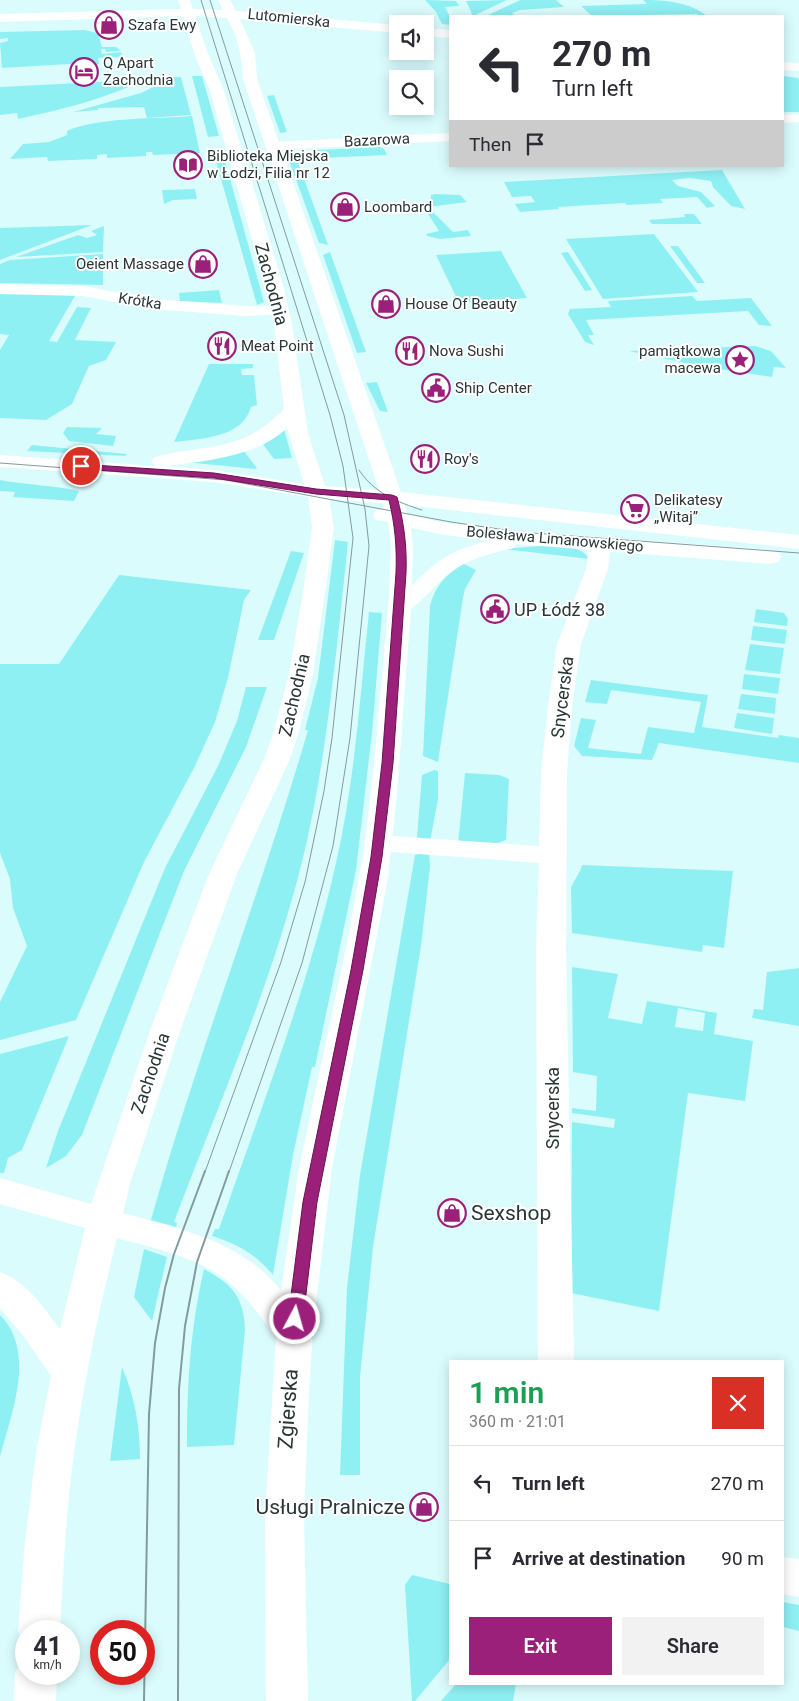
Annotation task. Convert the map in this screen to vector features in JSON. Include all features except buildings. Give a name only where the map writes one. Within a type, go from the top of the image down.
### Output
[{"type":"main road","points":[[224,0],[248,53],[250,79],[392,497],[402,545],[387,763],[378,843],[359,961],[311,1194],[294,1335]]},
{"type":"main road","name":"Lutomierska","points":[[0,18],[186,6],[231,13],[389,28]]},
{"type":"main road","name":"Zachodnia","points":[[69,1374],[84,1298],[103,1220],[130,1129],[223,874],[285,739],[301,672],[322,530],[323,516],[303,455],[294,410],[288,354],[280,310],[216,88],[202,56],[186,6]]},
{"type":"main road","points":[[434,33],[449,34]]},
{"type":"main road","points":[[784,66],[799,67]]},
{"type":"main road","points":[[784,119],[799,118]]},
{"type":"main road","name":"Bazarowa","points":[[273,146],[449,137]]},
{"type":"main road","name":"Krótka","points":[[0,289],[83,291],[153,304],[245,311],[280,310]]},
{"type":"main road","points":[[99,468],[170,460],[244,444],[268,434],[294,410]]},
{"type":"main road","name":"Bolesława Limanowskiego","points":[[0,461],[230,478],[316,492],[392,497],[799,542]]},
{"type":"main road","name":"Bolesława Limanowskiego","points":[[316,492],[398,519],[467,532],[600,545],[799,559]]},
{"type":"main road","points":[[399,607],[418,593],[438,570],[472,551],[501,543],[552,541]]},
{"type":"main road","name":"Snycerska","points":[[556,1360],[552,1140],[552,855],[554,773],[560,706],[569,644],[596,570],[600,545]]},
{"type":"main road","points":[[378,843],[552,855]]},
{"type":"main road","points":[[0,1191],[201,1250],[229,1263],[249,1278],[263,1293],[294,1335]]},
{"type":"main road","points":[[0,1286],[34,1322],[52,1345],[69,1374],[55,1453],[45,1542],[40,1620]]},
{"type":"main road","name":"Zgierska","points":[[286,1701],[283,1616],[284,1502],[286,1438],[294,1335]]},
{"type":"main road","points":[[784,1575],[799,1578]]},
{"type":"main road","points":[[34,1701],[35,1685]]},
{"type":"shaded area","points":[[425,0],[456,1],[459,6],[445,7],[449,15],[449,25],[442,24],[436,12]]},
{"type":"shaded area","points":[[507,0],[475,15],[473,15],[466,1]]},
{"type":"shaded area","points":[[520,0],[556,0],[564,7],[520,10],[512,13],[514,15],[488,15]]},
{"type":"shaded area","points":[[643,0],[677,3],[693,8],[706,15],[591,15],[581,6],[647,4]]},
{"type":"shaded area","points":[[84,30],[98,33],[102,47],[116,47],[121,51],[106,52],[105,49],[101,49],[102,54],[121,52],[122,57],[98,58],[99,64],[87,65],[86,63],[2,68],[0,43],[8,41],[8,38],[0,39],[0,32]]},
{"type":"shaded area","points":[[192,76],[202,76],[219,136],[208,137]]},
{"type":"shaded area","points":[[784,76],[798,78],[799,80],[799,112],[784,112]]},
{"type":"shaded area","points":[[174,77],[181,77],[191,115],[147,118],[144,107],[98,108],[98,110],[73,112],[141,93]]},
{"type":"shaded area","points":[[140,80],[110,94],[65,108],[18,119],[17,113],[0,115],[0,87]]},
{"type":"shaded area","points":[[274,95],[287,132],[280,133],[267,96]]},
{"type":"shaded area","points":[[192,116],[200,153],[153,155],[152,152],[146,152],[146,156],[107,158],[107,154],[97,155],[97,159],[48,161],[47,157],[10,159],[23,144],[49,142],[67,135],[67,131],[79,126],[128,119]]},
{"type":"shaded area","points":[[380,147],[384,149],[387,155],[321,158],[317,150]]},
{"type":"shaded area","points":[[293,148],[328,245],[319,243],[286,152]]},
{"type":"shaded area","points":[[224,157],[264,302],[257,305],[215,158]]},
{"type":"shaded area","points":[[722,170],[745,209],[731,206],[713,187],[711,181],[690,178],[672,180],[678,186],[701,192],[715,206],[707,208],[697,197],[660,199],[663,203],[558,207],[559,209],[520,212],[515,204],[535,202],[531,196],[512,197],[504,182]]},
{"type":"shaded area","points":[[195,189],[197,199],[173,200],[164,204],[162,190]]},
{"type":"shaded area","points":[[431,195],[460,195],[467,202],[428,207],[453,232],[468,230],[471,236],[440,239],[427,236],[426,234],[439,231],[423,206],[431,204]]},
{"type":"shaded area","points":[[684,214],[694,214],[702,224],[652,224],[649,220],[685,217]]},
{"type":"shaded area","points":[[92,225],[0,260],[0,228]]},
{"type":"shaded area","points":[[104,226],[103,252],[16,257],[78,235],[87,238],[97,235],[91,231]]},
{"type":"shaded area","points":[[654,234],[698,292],[603,299],[566,239]]},
{"type":"shaded area","points":[[670,246],[678,246],[705,283],[697,283]]},
{"type":"shaded area","points":[[501,251],[527,298],[459,303],[436,255]]},
{"type":"shaded area","points":[[330,252],[366,352],[357,353],[323,255]]},
{"type":"shaded area","points":[[568,252],[592,290],[585,291],[561,253]]},
{"type":"shaded area","points":[[103,254],[103,285],[0,283],[0,264],[10,260]]},
{"type":"shaded area","points":[[219,290],[222,303],[180,301],[179,293]]},
{"type":"shaded area","points":[[0,292],[76,294],[49,341],[57,342],[77,307],[91,308],[75,340],[116,342],[106,360],[89,366],[72,404],[46,420],[0,418],[0,350],[9,335],[0,334]]},
{"type":"shaded area","points":[[692,296],[697,301],[751,298],[772,326],[759,325],[748,311],[586,320],[594,335],[588,335],[594,345],[585,342],[568,314],[570,309],[611,307],[608,301]]},
{"type":"shaded area","points":[[755,346],[771,351],[786,368],[774,367],[772,377],[699,366],[629,351]]},
{"type":"shaded area","points":[[209,364],[253,364],[253,368],[241,369],[242,375],[254,375],[257,405],[251,407],[239,425],[230,431],[207,438],[174,442]]},
{"type":"shaded area","points":[[377,382],[388,412],[380,411],[366,383]]},
{"type":"shaded area","points":[[67,427],[102,428],[96,434],[116,436],[113,446],[69,441],[63,433]]},
{"type":"shaded area","points":[[284,429],[292,458],[274,459],[262,443]]},
{"type":"shaded area","points":[[32,445],[127,454],[125,456],[27,451]]},
{"type":"shaded area","points":[[243,450],[257,468],[185,462]]},
{"type":"shaded area","points":[[0,480],[79,491],[74,501],[13,497],[15,492],[0,491]]},
{"type":"shaded area","points":[[335,540],[348,542],[346,562],[324,750],[302,862],[260,999],[174,1222],[177,1223],[176,1227],[151,1220],[188,1097],[270,853],[308,730],[305,730],[318,678]]},
{"type":"shaded area","points":[[570,547],[578,550],[589,559],[503,549]]},
{"type":"shaded area","points":[[291,551],[304,553],[274,640],[258,640]]},
{"type":"shaded area","points":[[464,564],[476,570],[465,589],[463,598],[438,762],[423,756],[430,606],[435,592],[442,581]]},
{"type":"shaded area","points":[[119,575],[251,590],[244,600],[228,678],[215,722],[195,766],[144,862],[76,1020],[0,1040],[0,1002],[27,946],[13,908],[10,879],[0,853],[0,664],[59,664]]},
{"type":"shaded area","points":[[756,609],[784,613],[788,619],[787,626],[754,622]]},
{"type":"shaded area","points":[[369,612],[382,613],[372,733],[356,870],[315,1067],[312,1067],[293,1155],[273,1275],[253,1256],[230,1243],[212,1236],[215,1229],[219,1229],[267,1093],[298,1002],[325,910],[343,832],[348,801]]},
{"type":"shaded area","points":[[753,626],[787,630],[785,644],[751,640]]},
{"type":"shaded area","points":[[750,644],[784,648],[780,674],[745,670]]},
{"type":"shaded area","points":[[744,674],[780,678],[778,694],[742,689]]},
{"type":"shaded area","points":[[591,680],[708,695],[702,727],[778,738],[779,735],[799,738],[799,763],[659,743],[652,760],[582,756],[574,746],[581,718],[596,720],[588,748],[641,754],[648,727],[694,733],[701,702],[611,690],[607,704],[585,702]]},
{"type":"shaded area","points":[[246,687],[267,687],[246,747],[184,871],[82,1135],[66,1156],[46,1168],[58,1131],[165,868],[218,766],[237,721]]},
{"type":"shaded area","points":[[741,694],[776,698],[775,714],[738,709]]},
{"type":"shaded area","points":[[737,713],[774,718],[772,734],[734,728]]},
{"type":"shaded area","points":[[434,770],[438,771],[438,799],[430,842],[417,837],[422,775]]},
{"type":"shaded area","points":[[465,773],[499,775],[509,779],[506,840],[495,844],[458,844]]},
{"type":"shaded area","points":[[429,851],[430,867],[421,946],[373,1247],[360,1377],[360,1475],[340,1475],[347,1288],[360,1175],[415,855]]},
{"type":"shaded area","points":[[582,865],[733,871],[724,948],[703,945],[702,952],[572,933],[571,888]]},
{"type":"shaded area","points":[[572,967],[618,974],[608,1018],[642,1024],[647,1001],[717,1013],[714,1034],[753,1041],[745,1101],[688,1093],[659,1311],[571,1293],[572,1122],[614,1128],[615,1119],[572,1113],[572,1108],[596,1111],[597,1076],[573,1072]],"holes":[[[678,1008],[705,1013],[703,1031],[675,1027]]]},
{"type":"shaded area","points":[[799,968],[799,1026],[752,1018],[754,1009],[763,1010],[767,972]]},
{"type":"shaded area","points":[[69,1036],[22,1150],[8,1158],[4,1173],[0,1173],[0,1054]]},
{"type":"shaded area","points":[[144,1249],[167,1257],[152,1321],[134,1297]]},
{"type":"shaded area","points":[[204,1269],[222,1280],[235,1293],[242,1308],[244,1318],[245,1329],[234,1445],[187,1447],[190,1357],[195,1313]]},
{"type":"shaded area","points":[[0,1315],[11,1330],[17,1347],[19,1365],[15,1403],[0,1457]]},
{"type":"shaded area","points":[[122,1367],[136,1412],[140,1459],[110,1461]]},
{"type":"shaded area","points":[[412,1575],[449,1584],[449,1660],[415,1701],[412,1701],[405,1585]]},
{"type":"shaded area","points":[[784,1602],[799,1605],[799,1631],[784,1627]]},
{"type":"shaded area","points":[[455,1685],[516,1685],[513,1701],[441,1701]]},
{"type":"tram line","points":[[201,0],[330,415],[343,466],[348,503]]},
{"type":"tram line","points":[[210,0],[344,415],[364,506]]},
{"type":"tram line","points":[[0,463],[226,480],[348,503]]},
{"type":"tram line","points":[[359,470],[379,491],[404,504],[422,510]]},
{"type":"tram line","points":[[205,1172],[281,962],[305,882],[324,791],[332,738],[353,538],[348,503]]},
{"type":"tram line","points":[[348,503],[364,506]]},
{"type":"tram line","points":[[229,1172],[302,963],[333,846],[350,738],[369,546],[364,506]]},
{"type":"tram line","points":[[364,506],[519,532],[799,553]]},
{"type":"tram line","points":[[144,1701],[149,1414],[155,1343],[165,1288],[174,1254],[205,1171]]},
{"type":"tram line","points":[[178,1701],[179,1389],[185,1326],[197,1262],[229,1171]]},
{"type":"place","name":"Szafa Ewy","points":[[109,25]]},
{"type":"place","name":"Q Apart Zachodnia","points":[[84,72]]},
{"type":"place","name":"Biblioteka Miejska w Łodzi, Filia nr 12","points":[[188,165]]},
{"type":"place","name":"Loombard","points":[[345,207]]},
{"type":"place","name":"Oeient Massage","points":[[203,264]]},
{"type":"place","name":"House Of Beauty","points":[[386,304]]},
{"type":"place","name":"Meat Point","points":[[222,346]]},
{"type":"place","name":"Nova Sushi","points":[[410,351]]},
{"type":"place","name":"pamiątkowa macewa","points":[[740,360]]},
{"type":"place","name":"Ship Center","points":[[436,388]]},
{"type":"place","name":"Roy's","points":[[425,459]]},
{"type":"place","name":"Delikatesy „Witaj”","points":[[635,509]]},
{"type":"place","name":"UP Łódź 38","points":[[495,609]]},
{"type":"place","name":"Sexshop","points":[[452,1213]]},
{"type":"place","name":"Usługi Pralnicze","points":[[424,1507]]},
{"type":"route","points":[[81,466],[214,476],[316,492],[392,497],[398,519],[402,545],[401,573],[387,763],[377,857],[357,970],[322,1132],[310,1202],[295,1319]]}]
